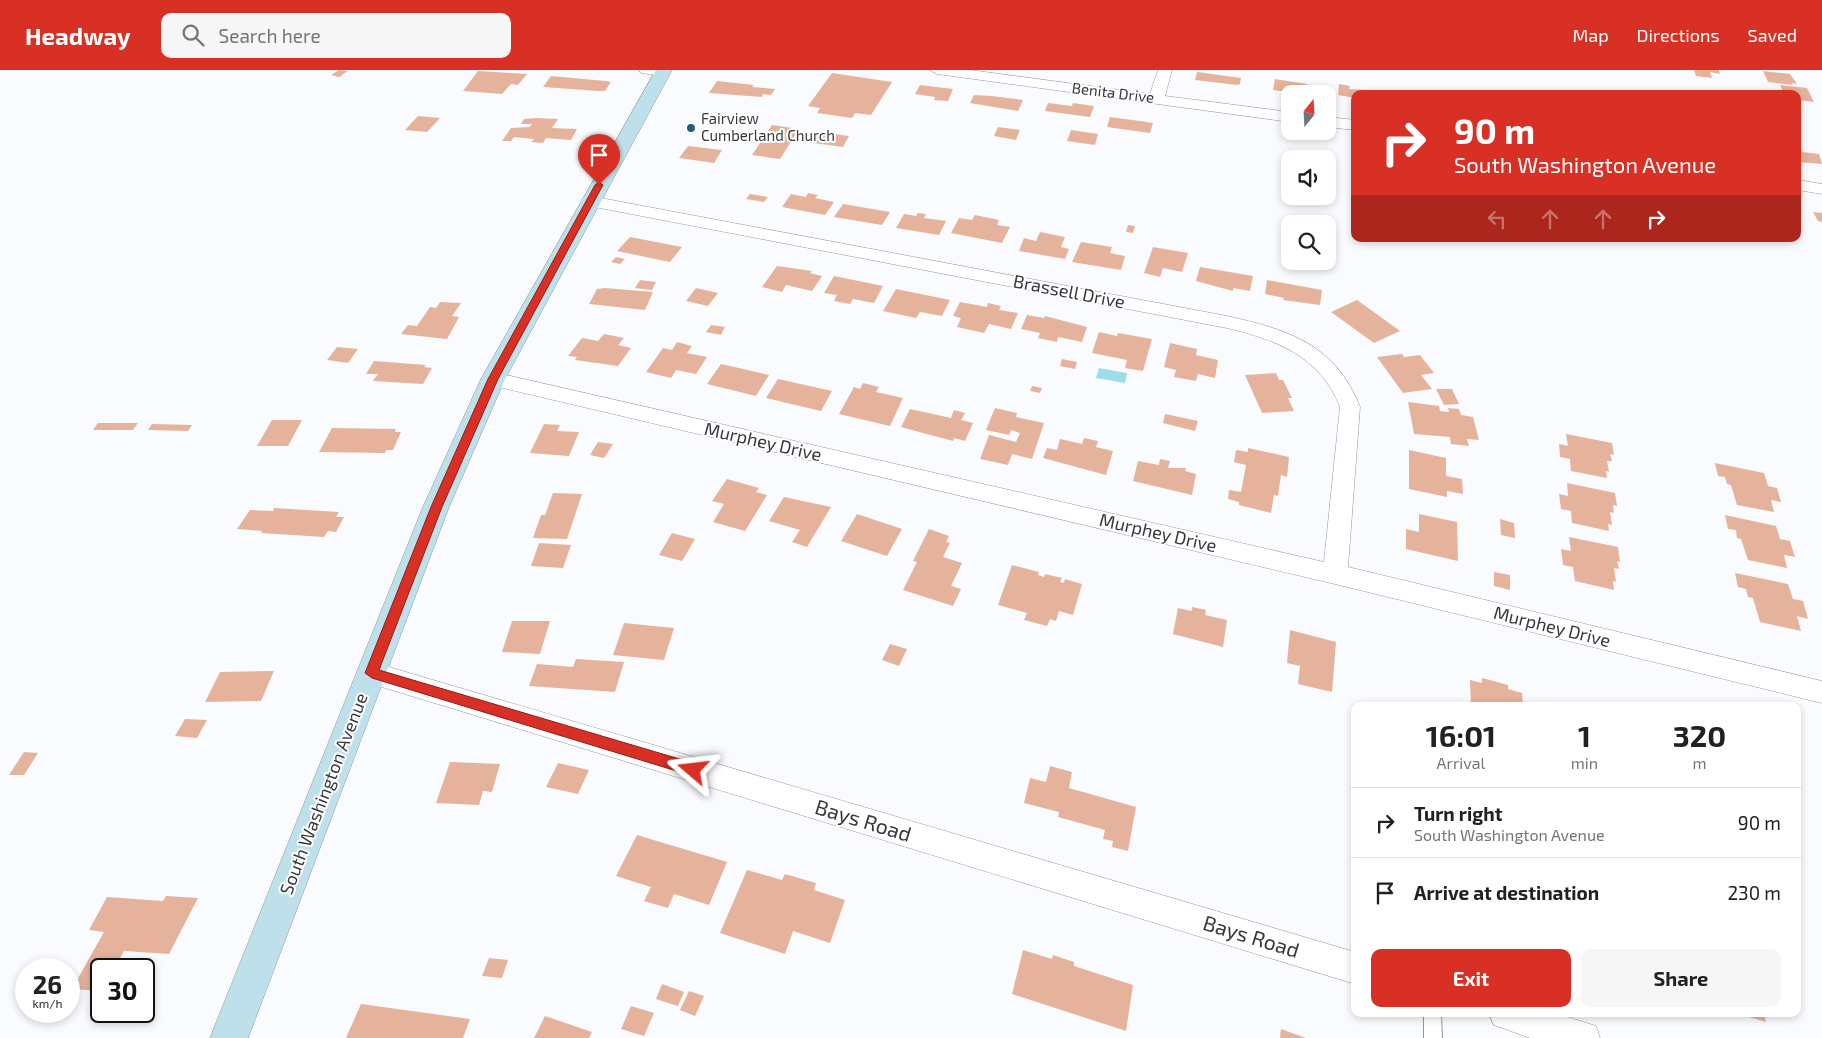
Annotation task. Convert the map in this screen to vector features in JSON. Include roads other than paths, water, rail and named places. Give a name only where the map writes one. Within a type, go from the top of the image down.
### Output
[{"type":"street","name":"Benita Drive","points":[[937,70],[1281,116]]},
{"type":"street","points":[[1156,99],[1166,70]]},
{"type":"street","name":"South Washington Avenue","points":[[229,1038],[436,507],[493,379],[590,201],[657,71]]},
{"type":"street","points":[[1336,123],[1351,125]]},
{"type":"street","points":[[1801,186],[1822,189]]},
{"type":"street","name":"Brassell Drive","points":[[590,201],[1227,322],[1268,331],[1285,338],[1309,353],[1330,370],[1340,382],[1350,406],[1335,574]]},
{"type":"street","name":"Murphey Drive","points":[[493,379],[1335,574],[1822,692]]},
{"type":"street","name":"Bays Road","points":[[372,673],[1351,967]]},
{"type":"street","points":[[1515,1017],[1584,1038]]},
{"type":"lane","points":[[1433,1017],[1434,1038]]},
{"type":"water","points":[[1099,368],[1127,373],[1125,383],[1096,378]]},
{"type":"place","name":"Fairview Cumberland Church","points":[[691,128]]}]
